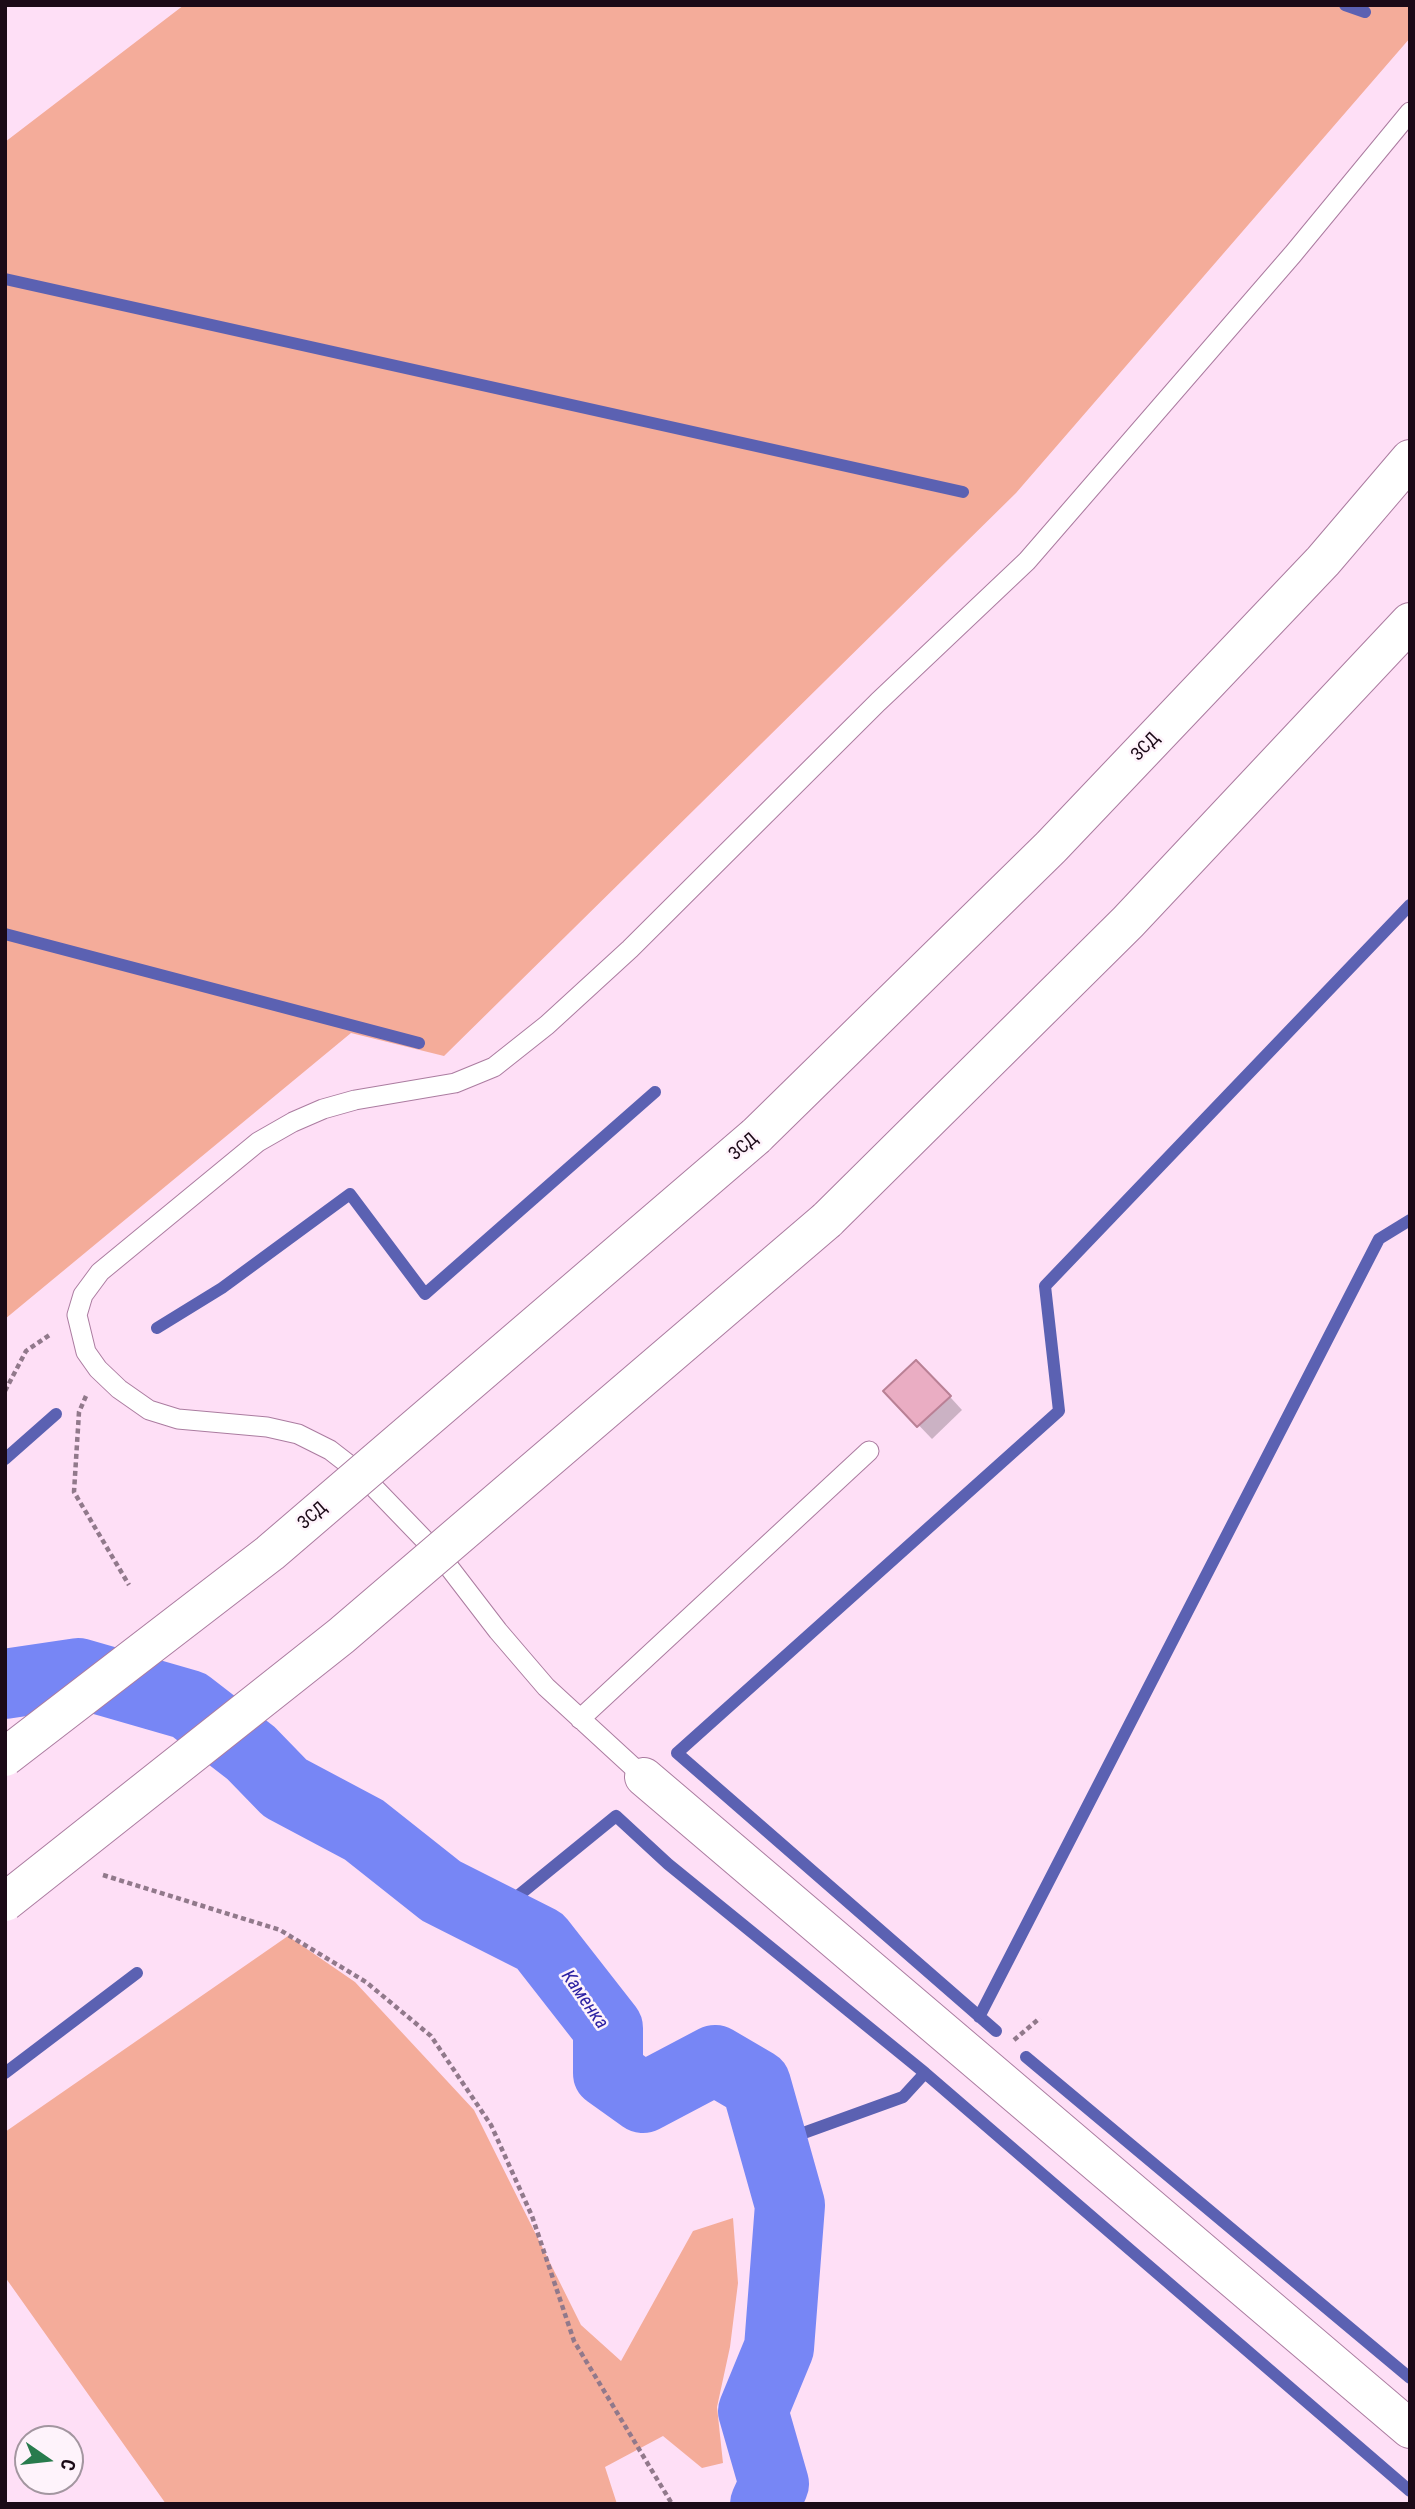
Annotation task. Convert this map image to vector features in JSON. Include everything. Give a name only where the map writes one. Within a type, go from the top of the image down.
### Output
[{"type":"main road","name":"ЗСД","points":[[5,1757],[270,1553],[756,1136],[1051,847],[1323,561],[1410,459]]},
{"type":"main road","points":[[5,1902],[341,1636],[827,1220],[1128,922],[1410,622]]},
{"type":"main road","points":[[643,1777],[1410,2429]]},
{"type":"lane","points":[[643,1777],[530,1668],[442,1558],[361,1475],[330,1450],[298,1434],[267,1427],[178,1419],[149,1410],[119,1389],[98,1369],[86,1352],[77,1315],[83,1295],[100,1272],[258,1142],[293,1122],[324,1109],[355,1100],[465,1079],[494,1067],[547,1025],[630,949],[878,702],[1027,561],[1293,254],[1410,112]]},
{"type":"lane","points":[[580,1719],[869,1451]]},
{"type":"path","points":[[5,1391],[26,1351],[77,1315]]},
{"type":"path","points":[[98,1369],[79,1412],[74,1492],[129,1586]]},
{"type":"path","points":[[97,1873],[280,1930],[366,1982],[431,2036],[491,2125],[532,2216],[574,2341],[672,2504]]},
{"type":"shaded area","points":[[184,5],[1410,5],[1410,38],[1016,493],[444,1056],[351,1033],[5,1319],[5,142]]},
{"type":"shaded area","points":[[288,1936],[355,1982],[474,2110],[581,2325],[621,2361],[693,2231],[733,2218],[738,2283],[730,2347],[717,2407],[723,2463],[702,2468],[663,2436],[605,2467],[617,2504],[166,2504],[5,2277],[5,2132]]},
{"type":"building","points":[[916,1360],[951,1396],[917,1427],[883,1391]]},
{"type":"waterway","points":[[1345,5],[1365,12]]},
{"type":"waterway","points":[[5,279],[963,492]]},
{"type":"waterway","points":[[996,2031],[677,1753],[1059,1411],[1045,1286],[1410,905]]},
{"type":"waterway","points":[[5,934],[419,1043]]},
{"type":"waterway","points":[[157,1328],[222,1288],[350,1194],[425,1294],[655,1092]]},
{"type":"waterway","points":[[979,2017],[1379,1239],[1410,1220]]},
{"type":"waterway","points":[[5,1459],[56,1414]]},
{"type":"waterway","name":"Каменка","points":[[5,1684],[78,1673],[189,1705],[251,1753],[285,1788],[364,1830],[441,1891],[540,1941],[608,2028],[608,2073],[643,2098],[715,2060],[756,2084],[790,2205],[779,2348],[753,2411],[774,2484],[765,2504]]},
{"type":"waterway","points":[[492,1917],[616,1816],[668,1864],[925,2073],[1410,2491]]},
{"type":"waterway","points":[[5,2073],[137,1973]]},
{"type":"waterway","points":[[1026,2057],[1410,2378]]},
{"type":"waterway","points":[[773,2144],[903,2097],[925,2073]]}]
